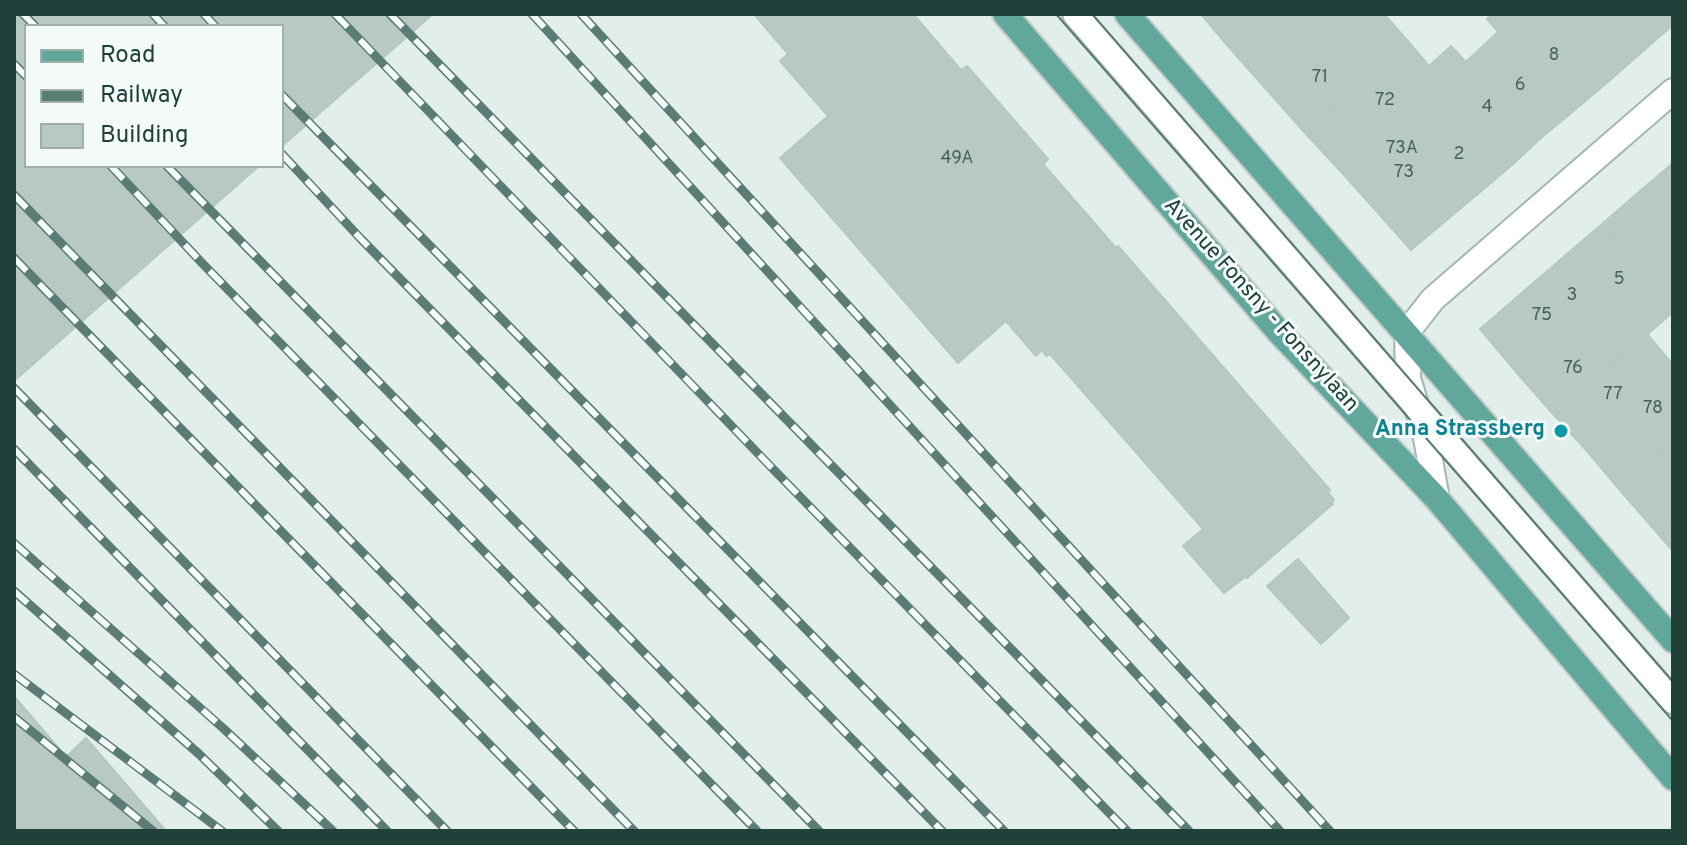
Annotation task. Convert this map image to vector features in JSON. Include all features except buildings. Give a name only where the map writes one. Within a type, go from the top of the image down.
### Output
[{"type":"main road","name":"Avenue Fonsny - Fonsnylaan","points":[[1005,14],[1278,331],[1437,499],[1673,778]]},
{"type":"main road","points":[[1127,14],[1673,640]]},
{"type":"street","points":[[1075,14],[1673,701]]},
{"type":"street","points":[[1437,499],[1426,438],[1408,378],[1407,332],[1433,299],[1673,91]]},
{"type":"tram line","points":[[1056,14],[1673,721]]},
{"type":"tram line","points":[[1092,14],[1673,682]]},
{"type":"railway","points":[[23,14],[33,24]]},
{"type":"railway","points":[[153,14],[162,24]]},
{"type":"railway","points":[[204,14],[213,24]]},
{"type":"railway","points":[[335,14],[1127,831]]},
{"type":"railway","points":[[390,14],[1189,831]]},
{"type":"railway","points":[[532,14],[1280,831]]},
{"type":"railway","points":[[581,14],[1330,831]]},
{"type":"railway","points":[[14,64],[24,74]]},
{"type":"railway","points":[[284,97],[1004,831]]},
{"type":"railway","points":[[284,156],[361,239],[942,831]]},
{"type":"railway","points":[[113,168],[757,831]]},
{"type":"railway","points":[[169,168],[819,831]]},
{"type":"railway","points":[[14,195],[634,831]]},
{"type":"railway","points":[[14,258],[574,831]]},
{"type":"railway","points":[[14,388],[447,831]]},
{"type":"railway","points":[[14,449],[387,831]]},
{"type":"railway","points":[[14,543],[224,729],[333,831]]},
{"type":"railway","points":[[14,591],[199,754],[278,831]]},
{"type":"railway","points":[[14,674],[222,831]]},
{"type":"railway","points":[[14,717],[153,831]]},
{"type":"place","name":"Anna Strassberg","points":[[1561,431]]}]
